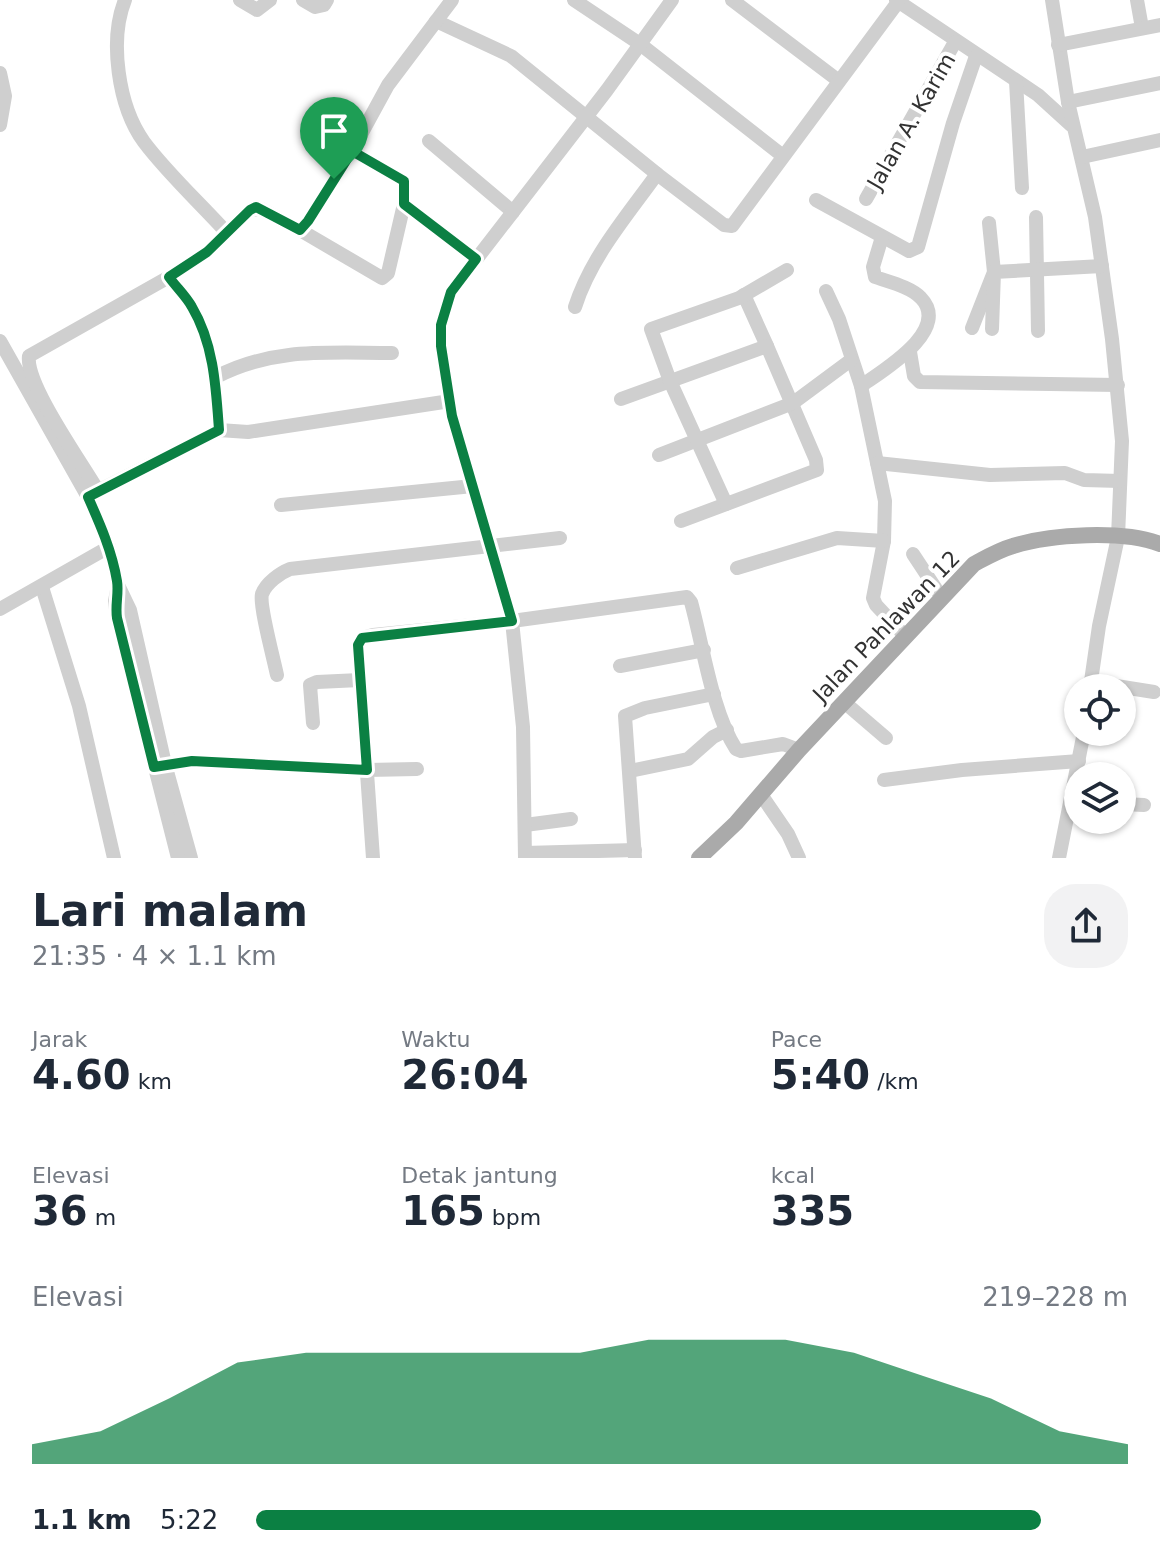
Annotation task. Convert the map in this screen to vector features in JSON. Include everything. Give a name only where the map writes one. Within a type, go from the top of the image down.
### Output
[{"type":"main road","name":"Jalan Pahlawan 12","points":[[699,858],[762,796],[799,750],[974,564],[1016,545],[1061,538],[1118,537],[1146,539],[1160,544]]},
{"type":"street","points":[[125,0],[115,47],[122,86],[134,125],[154,153],[227,233]]},
{"type":"street","points":[[240,0],[257,10],[270,0]]},
{"type":"street","points":[[303,0],[315,7],[324,5],[327,0]]},
{"type":"street","points":[[300,230],[352,151],[388,85],[452,0]]},
{"type":"street","points":[[574,0],[640,44],[783,156]]},
{"type":"street","points":[[672,0],[451,292],[441,325],[441,346],[450,401],[512,621],[523,727],[525,856],[635,854],[624,721],[626,714],[714,694]]},
{"type":"street","points":[[732,0],[839,81]]},
{"type":"street","points":[[1052,0],[1068,102],[1082,157],[1102,266],[1122,441],[1118,537],[1092,674]]},
{"type":"street","points":[[1137,0],[1142,28]]},
{"type":"street","points":[[436,21],[511,56],[724,225],[732,226],[897,1],[1050,104],[1074,128]]},
{"type":"street","points":[[1058,45],[1160,25]]},
{"type":"street","name":"Jalan A. Karim","points":[[866,199],[955,42]]},
{"type":"street","points":[[816,200],[909,251],[918,247],[953,123],[976,56]]},
{"type":"street","points":[[0,73],[5,96],[0,125]]},
{"type":"street","points":[[1016,81],[1022,188]]},
{"type":"street","points":[[1068,102],[1160,83]]},
{"type":"street","points":[[1082,157],[1160,140]]},
{"type":"street","points":[[429,141],[513,212]]},
{"type":"street","points":[[191,858],[160,766],[117,618],[115,601],[118,585],[93,494],[42,398],[28,366],[29,356],[169,277],[207,252],[256,207],[382,278],[388,273],[404,204],[404,181],[352,151]]},
{"type":"street","points":[[575,307],[582,284],[595,260],[657,174]]},
{"type":"street","points":[[404,204],[476,259]]},
{"type":"street","points":[[1036,217],[1038,331]]},
{"type":"street","points":[[989,223],[994,272],[992,329]]},
{"type":"street","points":[[861,386],[910,352],[927,323],[928,311],[919,295],[875,277],[873,267],[882,237]]},
{"type":"street","points":[[994,272],[1102,266]]},
{"type":"street","points":[[726,504],[670,381],[651,329],[744,295],[787,270]]},
{"type":"street","points":[[972,328],[994,272]]},
{"type":"street","points":[[169,277],[191,306],[204,333],[216,377],[219,430]]},
{"type":"street","points":[[826,291],[839,319],[861,386],[885,501],[884,541],[873,598],[905,636]]},
{"type":"street","points":[[681,521],[817,470],[818,465],[793,403],[744,295]]},
{"type":"street","points":[[0,341],[93,494]]},
{"type":"street","points":[[621,399],[767,346]]},
{"type":"street","points":[[910,352],[914,376],[920,382],[1118,385]]},
{"type":"street","points":[[216,377],[253,361],[289,353],[392,353]]},
{"type":"street","points":[[659,455],[793,403],[851,360]]},
{"type":"street","points":[[93,494],[219,430],[248,432],[450,401]]},
{"type":"street","points":[[877,463],[990,475],[1065,473],[1084,480],[1120,481]]},
{"type":"street","points":[[281,505],[473,486]]},
{"type":"street","points":[[277,675],[262,598],[281,572],[560,538]]},
{"type":"street","points":[[737,568],[837,538],[884,541]]},
{"type":"street","points":[[0,609],[109,547]]},
{"type":"street","points":[[913,554],[942,598]]},
{"type":"street","points":[[42,587],[79,706],[114,858]]},
{"type":"street","points":[[373,858],[358,645],[362,638],[687,597],[691,602],[714,694],[733,743],[741,751],[783,744],[799,750]]},
{"type":"street","points":[[620,666],[704,650]]},
{"type":"street","points":[[313,723],[310,685],[360,680]]},
{"type":"street","points":[[1136,690],[1154,692]]},
{"type":"street","points":[[844,702],[886,738]]},
{"type":"street","points":[[630,771],[684,761],[713,737],[727,730]]},
{"type":"street","points":[[884,780],[1079,761],[1082,746]]},
{"type":"street","points":[[160,766],[192,761],[367,770],[417,769]]},
{"type":"street","points":[[160,766],[178,858]]},
{"type":"street","points":[[762,796],[788,834],[799,858]]},
{"type":"street","points":[[1136,805],[1144,805]]},
{"type":"street","points":[[525,825],[571,819]]},
{"type":"street","points":[[1059,858],[1066,834]]},
{"type":"route","points":[[352,151],[400,178],[405,184],[404,204],[476,259],[451,292],[441,325],[441,346],[452,416],[512,621],[362,638],[358,645],[367,770],[192,761],[154,767],[117,618],[115,601],[118,585],[109,547],[88,497],[219,430],[216,377],[204,333],[191,306],[169,277],[207,252],[256,207],[300,230],[334,179],[352,151]]}]
